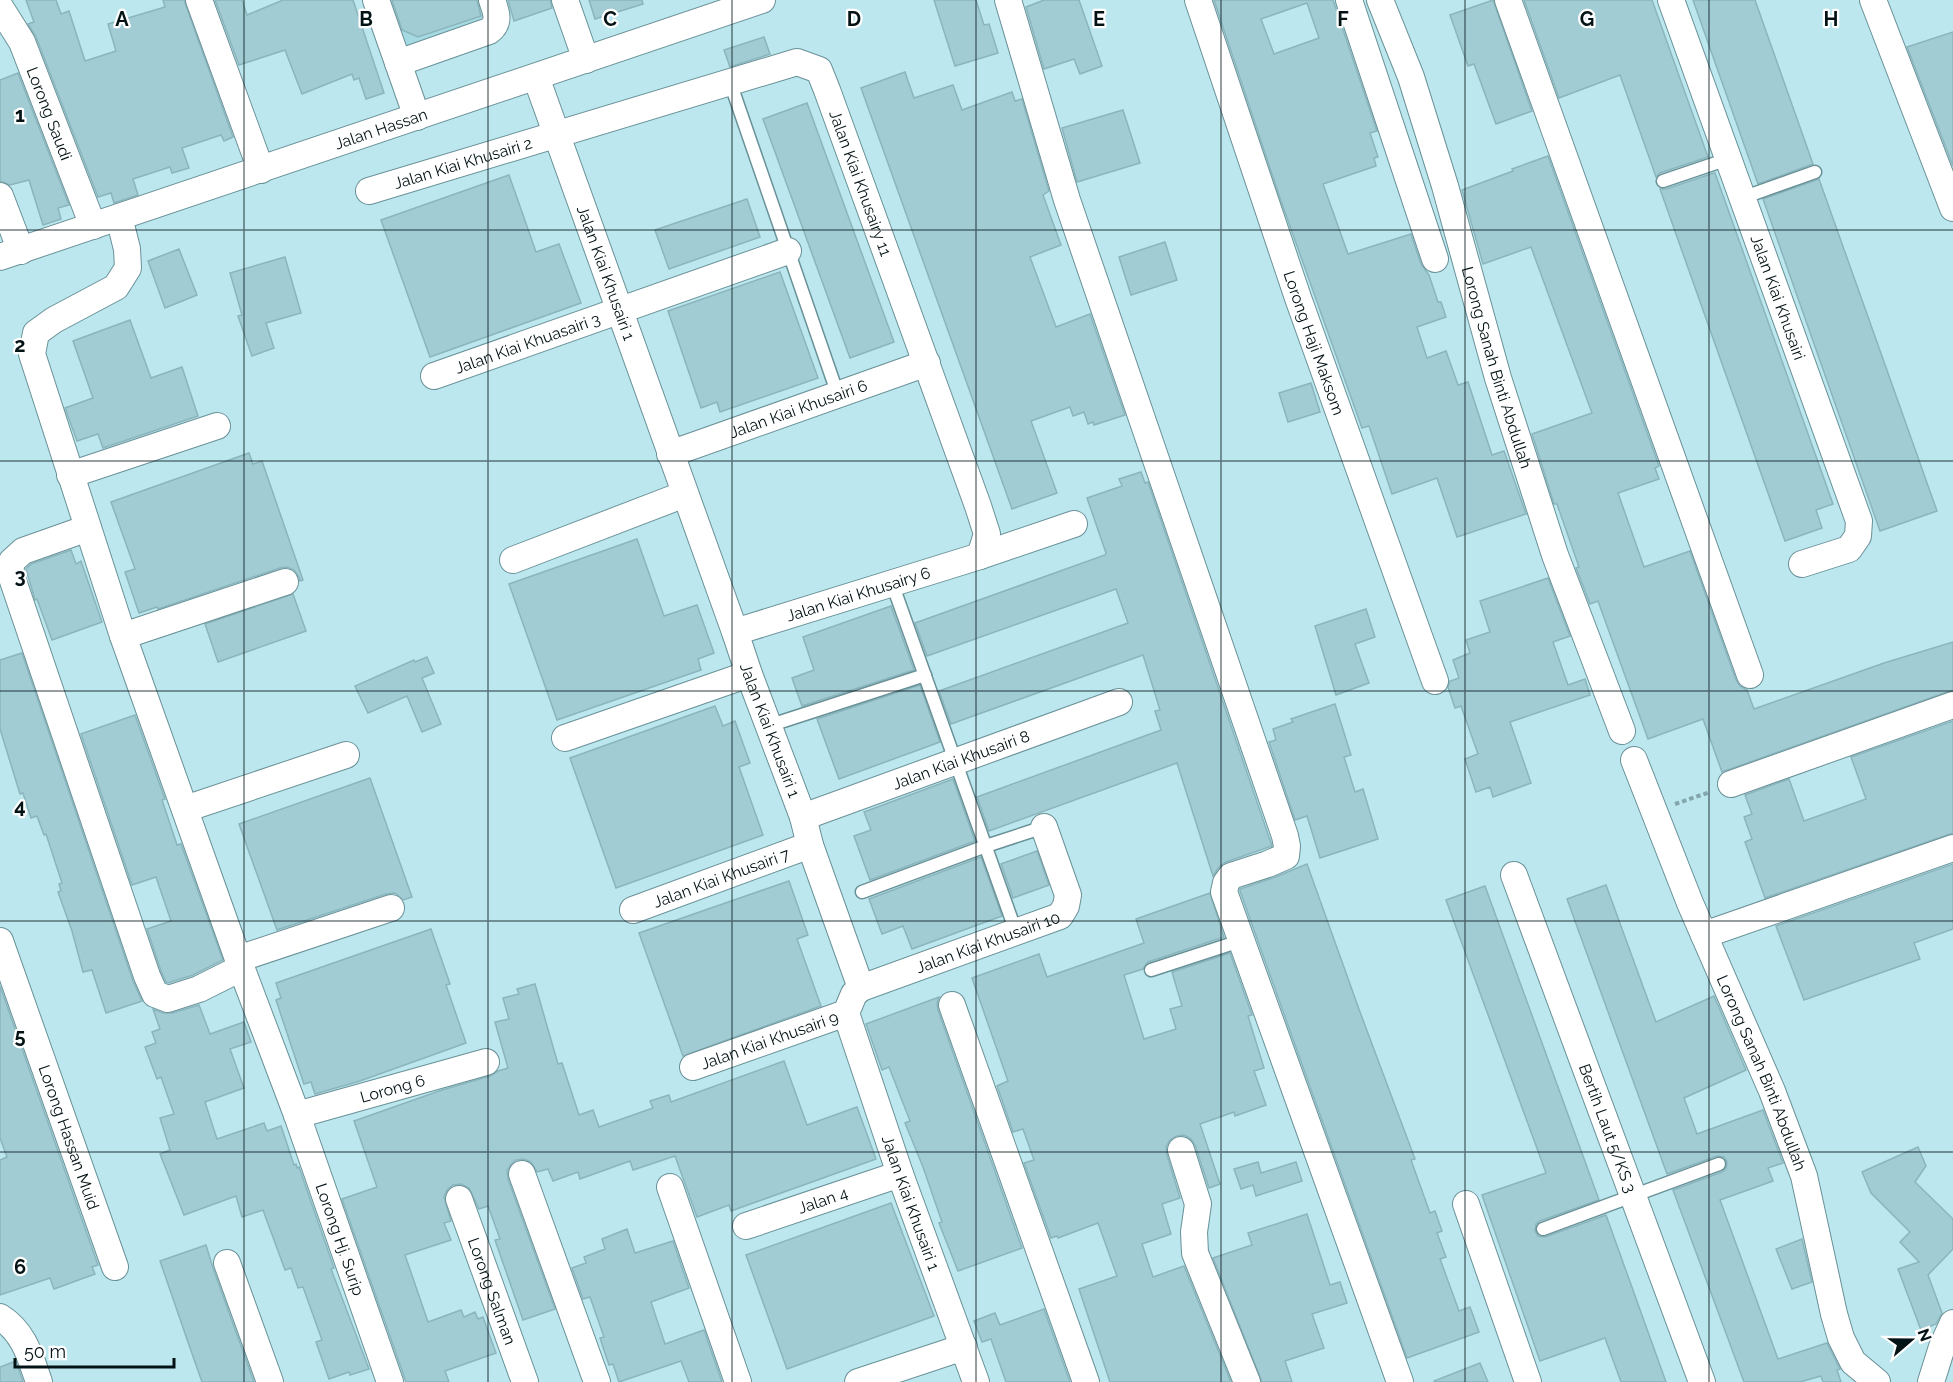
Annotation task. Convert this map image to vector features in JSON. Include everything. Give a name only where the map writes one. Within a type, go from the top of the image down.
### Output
[{"type":"street","points":[[199,0],[261,170]]},
{"type":"street","points":[[376,0],[417,117]]},
{"type":"street","points":[[398,63],[495,27],[497,21],[492,0]]},
{"type":"street","points":[[565,0],[586,60]]},
{"type":"street","name":"Jalan Hassan","points":[[11,254],[759,0]]},
{"type":"street","points":[[1008,0],[1067,200],[1285,836],[1286,856],[1231,876],[1224,892],[1400,1382]]},
{"type":"street","name":"Lorong Haji Maksom","points":[[1198,0],[1298,298],[1435,681]]},
{"type":"street","points":[[1349,0],[1435,259]]},
{"type":"street","name":"Lorong Sanah Binti Abdullah","points":[[1380,0],[1411,77],[1445,186],[1498,378],[1555,555],[1622,731]]},
{"type":"street","points":[[1508,0],[1750,675]]},
{"type":"street","name":"Jalan Kiai Khusairi","points":[[1671,0],[1859,521],[1858,537],[1849,549],[1802,564]]},
{"type":"street","points":[[1873,0],[1953,208]]},
{"type":"street","name":"Lorong Saudi","points":[[0,6],[22,42],[93,226]]},
{"type":"street","name":"Jalan Kiai Khusairy 11","points":[[556,134],[797,62],[819,70],[987,534],[980,556]]},
{"type":"street","name":"Jalan Kiai Khusairi 1","points":[[536,77],[735,632],[748,674],[803,817],[810,844],[861,987]]},
{"type":"street","name":"Jalan Kiai Khusairi 2","points":[[369,191],[556,134]]},
{"type":"street","points":[[0,196],[11,254]]},
{"type":"street","name":"Lorong Hj. Surip","points":[[119,218],[127,249],[128,268],[116,287],[54,320],[36,333],[32,354],[123,636],[239,963],[294,1107],[390,1382]]},
{"type":"street","name":"Jalan Kiai Khuasairi 3","points":[[434,376],[788,251]]},
{"type":"street","name":"Jalan Kiai Khusairi 6","points":[[670,454],[927,363]]},
{"type":"street","points":[[70,475],[217,426]]},
{"type":"street","points":[[513,560],[685,494]]},
{"type":"street","points":[[980,556],[1074,524]]},
{"type":"street","points":[[88,528],[23,551],[12,561],[10,572],[155,994],[168,999],[199,988],[239,963],[391,908]]},
{"type":"street","name":"Jalan Kiai Khusairy 6","points":[[735,632],[980,556]]},
{"type":"street","points":[[123,636],[285,582]]},
{"type":"street","points":[[565,738],[748,674]]},
{"type":"street","name":"Jalan Kiai Khusairi 8","points":[[803,817],[1119,702]]},
{"type":"street","points":[[1731,784],[1953,705]]},
{"type":"street","points":[[185,808],[346,755]]},
{"type":"street","name":"Lorong Sanah Binti Abdullah","points":[[1634,760],[1704,935],[1772,1091],[1804,1176],[1841,1338],[1853,1362],[1876,1382]]},
{"type":"street","name":"Jalan Kiai Khusairi 10","points":[[861,987],[1060,916],[1066,906],[1068,895],[1044,827]]},
{"type":"street","name":"Jalan Kiai Khusairi 7","points":[[633,910],[810,844]]},
{"type":"street","points":[[1704,935],[1953,848]]},
{"type":"street","name":"Bertih Laut 5/KS 3","points":[[1514,875],[1702,1382]]},
{"type":"street","name":"Lorong Hassan Muid","points":[[0,941],[115,1267]]},
{"type":"street","points":[[846,1014],[854,994],[861,987]]},
{"type":"street","points":[[952,1005],[1086,1382]]},
{"type":"street","name":"Jalan Kiai Khusairi 1","points":[[846,1014],[900,1174],[976,1382]]},
{"type":"street","name":"Jalan Kiai Khusairi 9","points":[[693,1067],[846,1014]]},
{"type":"street","name":"Lorong 6","points":[[294,1107],[486,1062]]},
{"type":"street","points":[[1181,1150],[1198,1204],[1194,1232],[1195,1253],[1247,1382]]},
{"type":"street","points":[[522,1174],[597,1382]]},
{"type":"street","name":"Jalan 4","points":[[746,1226],[900,1174]]},
{"type":"street","points":[[670,1187],[738,1382]]},
{"type":"street","name":"Lorong Salman","points":[[459,1199],[525,1382]]},
{"type":"street","points":[[1466,1204],[1528,1382]]},
{"type":"street","points":[[227,1263],[270,1382]]},
{"type":"street","points":[[0,1317],[14,1327],[29,1352],[39,1382]]},
{"type":"street","points":[[1931,1382],[1942,1347],[1953,1323]]},
{"type":"street","points":[[858,1382],[964,1347]]},
{"type":"lane","points":[[730,82],[838,395]]},
{"type":"lane","points":[[1663,182],[1728,159]]},
{"type":"lane","points":[[1742,198],[1815,172]]},
{"type":"lane","points":[[892,583],[1016,932]]},
{"type":"lane","points":[[768,726],[925,675]]},
{"type":"lane","points":[[862,892],[1044,827]]},
{"type":"lane","points":[[1151,970],[1240,941]]},
{"type":"lane","points":[[1543,1229],[1719,1164]]},
{"type":"path","points":[[1654,812],[1731,784]]},
{"type":"shaded area","points":[[385,0],[484,0],[490,17],[403,53]]},
{"type":"building","points":[[26,0],[56,0],[61,14],[69,11],[85,61],[116,51],[108,24],[165,7],[163,0],[184,0],[233,137],[224,141],[221,135],[182,148],[189,168],[172,173],[170,167],[133,179],[138,195],[114,203],[111,193],[98,197],[36,37],[28,24],[34,22]]},
{"type":"building","points":[[215,0],[242,0],[247,15],[283,0],[353,0],[384,93],[366,99],[359,78],[354,80],[352,74],[302,94],[285,50],[239,65]]},
{"type":"building","points":[[392,0],[477,0],[481,16],[418,37],[402,30]]},
{"type":"building","points":[[508,0],[550,0],[552,8],[514,21]]},
{"type":"building","points":[[589,0],[642,0],[643,4],[595,19]]},
{"type":"building","points":[[934,0],[976,0],[984,25],[989,24],[998,53],[955,66]]},
{"type":"building","points":[[1044,0],[1079,0],[1102,66],[1080,74],[1074,59],[1044,69],[1026,7]]},
{"type":"building","points":[[1214,0],[1333,0],[1377,131],[1370,133],[1378,157],[1374,158],[1376,166],[1323,184],[1348,254],[1411,234],[1421,264],[1429,275],[1446,317],[1417,327],[1427,358],[1446,351],[1458,385],[1468,382],[1492,455],[1504,451],[1526,514],[1457,537],[1437,478],[1392,494],[1369,426],[1362,428],[1281,201]],"holes":[[[1307,3],[1319,38],[1274,54],[1261,19]]]},
{"type":"building","points":[[1493,0],[1532,111],[1496,124],[1474,64],[1468,66],[1450,15]]},
{"type":"building","points":[[1524,0],[1652,0],[1708,157],[1660,173],[1656,177],[1620,75],[1559,98]]},
{"type":"building","points":[[1693,0],[1755,0],[1813,164],[1758,184]]},
{"type":"building","points":[[1953,32],[1953,166],[1907,47]]},
{"type":"building","points":[[764,37],[770,54],[730,67],[724,50]]},
{"type":"building","points":[[905,72],[914,98],[953,85],[962,110],[1012,92],[1015,101],[1022,99],[1049,191],[1043,195],[1061,245],[1030,257],[1056,327],[1090,314],[1125,415],[1094,425],[1093,422],[1088,424],[1084,412],[1073,416],[1070,407],[1031,421],[1057,493],[1012,509],[861,88]]},
{"type":"building","points":[[18,73],[69,205],[58,208],[61,219],[43,225],[29,180],[10,185],[0,181],[0,80]]},
{"type":"building","points":[[807,103],[894,342],[850,358],[763,119]]},
{"type":"building","points":[[1123,110],[1140,163],[1077,182],[1062,128]]},
{"type":"building","points":[[1548,156],[1659,466],[1655,468],[1659,479],[1618,493],[1644,567],[1690,551],[1736,680],[1747,690],[1754,709],[1884,663],[1953,642],[1953,690],[1722,772],[1703,719],[1648,739],[1598,601],[1590,604],[1576,568],[1579,567],[1557,504],[1554,504],[1532,434],[1592,413],[1531,247],[1483,264],[1462,190]]},
{"type":"building","points":[[1715,173],[1833,504],[1816,510],[1822,528],[1785,541],[1660,189]]},
{"type":"building","points":[[509,175],[536,252],[559,244],[581,303],[430,357],[381,220]]},
{"type":"building","points":[[1819,179],[1937,511],[1880,531],[1763,199]]},
{"type":"building","points":[[747,199],[760,237],[669,269],[655,230]]},
{"type":"building","points":[[1165,242],[1177,280],[1131,295],[1119,257]]},
{"type":"building","points":[[179,249],[197,295],[165,308],[148,261]]},
{"type":"building","points":[[285,257],[301,313],[266,323],[274,348],[252,356],[238,316],[242,315],[230,273]]},
{"type":"building","points":[[780,272],[818,378],[720,412],[717,402],[701,408],[668,311]]},
{"type":"building","points":[[130,320],[151,378],[182,367],[198,416],[103,448],[98,434],[77,441],[65,408],[93,398],[73,341]]},
{"type":"building","points":[[1311,383],[1320,412],[1288,422],[1279,393]]},
{"type":"building","points":[[249,453],[253,464],[262,461],[303,580],[300,581],[294,570],[287,567],[280,568],[158,609],[157,607],[139,613],[125,572],[135,569],[111,502]]},
{"type":"building","points":[[1141,472],[1145,483],[1148,482],[1272,846],[1226,862],[1213,876],[1177,763],[989,831],[977,797],[1161,730],[1155,711],[1160,710],[1143,655],[951,724],[939,691],[1128,623],[1116,589],[927,656],[915,623],[1105,555],[1087,498],[1122,486],[1119,479]]},
{"type":"building","points":[[637,539],[664,616],[697,605],[714,653],[698,659],[701,670],[557,720],[509,584]]},
{"type":"building","points":[[71,550],[76,564],[81,561],[102,622],[52,640],[37,599],[35,600],[26,569],[31,564]]},
{"type":"building","points":[[1548,578],[1570,636],[1553,642],[1568,685],[1585,679],[1590,695],[1510,722],[1531,783],[1493,797],[1490,787],[1476,792],[1465,759],[1478,754],[1461,706],[1455,708],[1448,687],[1450,681],[1459,678],[1453,660],[1470,653],[1466,640],[1490,632],[1480,601]]},
{"type":"building","points":[[293,594],[306,631],[218,662],[205,624]]},
{"type":"building","points":[[891,606],[914,670],[802,706],[792,678],[814,670],[803,637]]},
{"type":"building","points":[[1366,609],[1375,637],[1355,644],[1369,683],[1336,695],[1315,626]]},
{"type":"building","points":[[22,653],[133,981],[142,1001],[106,1013],[92,970],[83,972],[58,892],[61,891],[59,884],[62,883],[46,834],[44,835],[37,816],[31,818],[23,793],[20,794],[0,729],[0,660]]},
{"type":"building","points":[[427,657],[434,673],[422,678],[441,724],[422,732],[407,696],[368,713],[355,686],[414,660],[415,662]]},
{"type":"building","points":[[920,685],[940,742],[839,779],[817,719]]},
{"type":"building","points":[[1335,704],[1351,755],[1344,757],[1355,792],[1363,789],[1378,839],[1320,858],[1307,816],[1295,820],[1269,742],[1276,740],[1273,729],[1293,722],[1291,719]]},
{"type":"building","points":[[715,706],[723,726],[735,721],[750,763],[739,767],[763,835],[616,888],[570,758]]},
{"type":"building","points":[[135,715],[165,799],[162,800],[177,845],[181,844],[223,960],[193,975],[168,983],[161,971],[147,929],[171,921],[156,877],[132,885],[81,734]]},
{"type":"building","points":[[1953,721],[1953,833],[1765,898],[1745,842],[1752,839],[1744,817],[1752,814],[1745,795],[1789,779],[1804,821],[1866,799],[1851,757]]},
{"type":"building","points":[[370,778],[412,897],[403,900],[395,893],[386,894],[277,930],[239,824]]},
{"type":"building","points":[[953,779],[975,841],[870,880],[854,836],[871,830],[864,812]]},
{"type":"building","points":[[1037,851],[1049,885],[1013,898],[1001,864]]},
{"type":"building","points":[[981,857],[1002,916],[912,949],[903,926],[882,934],[869,899]]},
{"type":"building","points":[[1307,864],[1415,1159],[1411,1160],[1430,1213],[1435,1211],[1442,1231],[1437,1233],[1446,1257],[1440,1259],[1459,1311],[1470,1307],[1479,1332],[1407,1358],[1240,891],[1240,889]]},
{"type":"building","points":[[1953,864],[1953,929],[1914,943],[1920,959],[1804,1000],[1776,926]]},
{"type":"building","points":[[789,881],[808,935],[797,939],[821,1006],[683,1056],[639,933]]},
{"type":"building","points":[[1606,885],[1656,1022],[1714,996],[1746,1070],[1684,1098],[1697,1134],[1763,1110],[1783,1163],[1768,1168],[1773,1181],[1720,1200],[1778,1359],[1827,1343],[1840,1369],[1837,1370],[1841,1382],[1823,1382],[1821,1376],[1800,1382],[1744,1382],[1673,1190],[1722,1172],[1726,1169],[1727,1162],[1724,1157],[1717,1156],[1667,1174],[1567,899]]},
{"type":"building","points":[[1485,886],[1599,1200],[1540,1221],[1536,1224],[1535,1231],[1538,1236],[1545,1237],[1606,1215],[1666,1382],[1621,1382],[1605,1338],[1540,1361],[1482,1195],[1546,1173],[1446,900]]},
{"type":"building","points":[[1210,893],[1224,937],[1148,962],[1143,969],[1124,975],[1144,1039],[1176,1029],[1170,1009],[1182,1006],[1172,972],[1230,953],[1252,1015],[1248,1016],[1264,1068],[1254,1071],[1266,1105],[1235,1116],[1234,1112],[1200,1124],[1220,1184],[1209,1188],[1191,1139],[1184,1135],[1170,1140],[1166,1147],[1167,1155],[1180,1198],[1162,1204],[1171,1234],[1142,1244],[1153,1277],[1184,1266],[1231,1382],[1110,1382],[1079,1289],[1117,1276],[1098,1223],[1058,1238],[1057,1236],[1051,1238],[1024,1163],[1034,1160],[1023,1129],[1013,1132],[997,1086],[1008,1081],[972,978],[1039,954],[1047,977],[1144,943],[1136,919]]},
{"type":"building","points":[[431,929],[450,984],[446,985],[466,1043],[360,1081],[315,1094],[311,1082],[304,1084],[276,1000],[281,998],[276,983]]},
{"type":"building","points":[[535,984],[558,1064],[562,1063],[579,1115],[593,1110],[599,1127],[653,1108],[650,1101],[669,1095],[671,1102],[784,1061],[807,1125],[857,1107],[876,1159],[731,1211],[729,1205],[697,1217],[675,1156],[633,1170],[630,1161],[580,1179],[578,1172],[553,1181],[548,1169],[537,1172],[531,1162],[524,1159],[516,1160],[507,1171],[508,1179],[555,1309],[523,1320],[495,1240],[500,1239],[488,1206],[479,1209],[469,1188],[461,1184],[453,1185],[444,1197],[451,1221],[444,1223],[451,1240],[405,1255],[428,1322],[461,1310],[464,1317],[475,1312],[478,1319],[483,1317],[496,1353],[445,1371],[449,1382],[406,1382],[342,1199],[377,1187],[354,1121],[508,1068],[495,1022],[509,1019],[503,998],[519,994],[517,989]]},
{"type":"building","points":[[0,986],[98,1265],[92,1267],[95,1274],[54,1289],[50,1278],[0,1295],[0,1160],[7,1157],[0,1138]]},
{"type":"building","points":[[939,997],[938,1010],[1022,1248],[958,1271],[939,1223],[942,1222],[923,1167],[905,1123],[910,1121],[889,1067],[882,1070],[866,1024]]},
{"type":"building","points":[[199,1005],[210,1034],[244,1022],[251,1042],[230,1049],[244,1088],[205,1102],[217,1139],[264,1123],[267,1131],[281,1126],[294,1165],[299,1167],[334,1268],[331,1269],[369,1369],[350,1375],[349,1372],[329,1379],[316,1342],[322,1340],[303,1287],[298,1288],[291,1268],[285,1270],[263,1210],[242,1217],[236,1196],[184,1215],[160,1154],[170,1150],[160,1118],[174,1114],[161,1077],[157,1079],[145,1047],[156,1043],[152,1032],[160,1029],[153,1009],[163,1013],[172,1013]]},
{"type":"building","points":[[1918,1147],[1926,1166],[1915,1182],[1953,1219],[1953,1249],[1928,1275],[1942,1313],[1936,1324],[1921,1330],[1898,1269],[1919,1262],[1900,1242],[1910,1232],[1871,1193],[1862,1172]]},
{"type":"building","points":[[1258,1162],[1261,1173],[1296,1162],[1302,1181],[1256,1196],[1253,1185],[1241,1189],[1234,1169]]},
{"type":"building","points":[[891,1203],[934,1316],[787,1369],[746,1255]]},
{"type":"building","points":[[1307,1214],[1330,1285],[1340,1282],[1347,1303],[1312,1314],[1324,1348],[1285,1361],[1292,1382],[1262,1382],[1213,1258],[1252,1245],[1248,1233]]},
{"type":"building","points":[[627,1229],[635,1253],[673,1241],[689,1288],[651,1302],[665,1344],[704,1330],[722,1382],[689,1382],[681,1361],[619,1382],[613,1364],[609,1365],[600,1338],[604,1337],[590,1297],[583,1299],[572,1268],[586,1263],[584,1257],[605,1249],[602,1239]]},
{"type":"building","points":[[1802,1239],[1812,1282],[1792,1289],[1776,1249]]},
{"type":"building","points":[[206,1245],[254,1382],[202,1382],[189,1345],[160,1261]]},
{"type":"building","points":[[1044,1309],[1070,1382],[1006,1382],[991,1339],[982,1342],[974,1321],[995,1313],[1000,1325]]},
{"type":"building","points":[[16,1361],[23,1382],[0,1382],[0,1367]]},
{"type":"building","points":[[1480,1363],[1488,1382],[1434,1381]]}]
